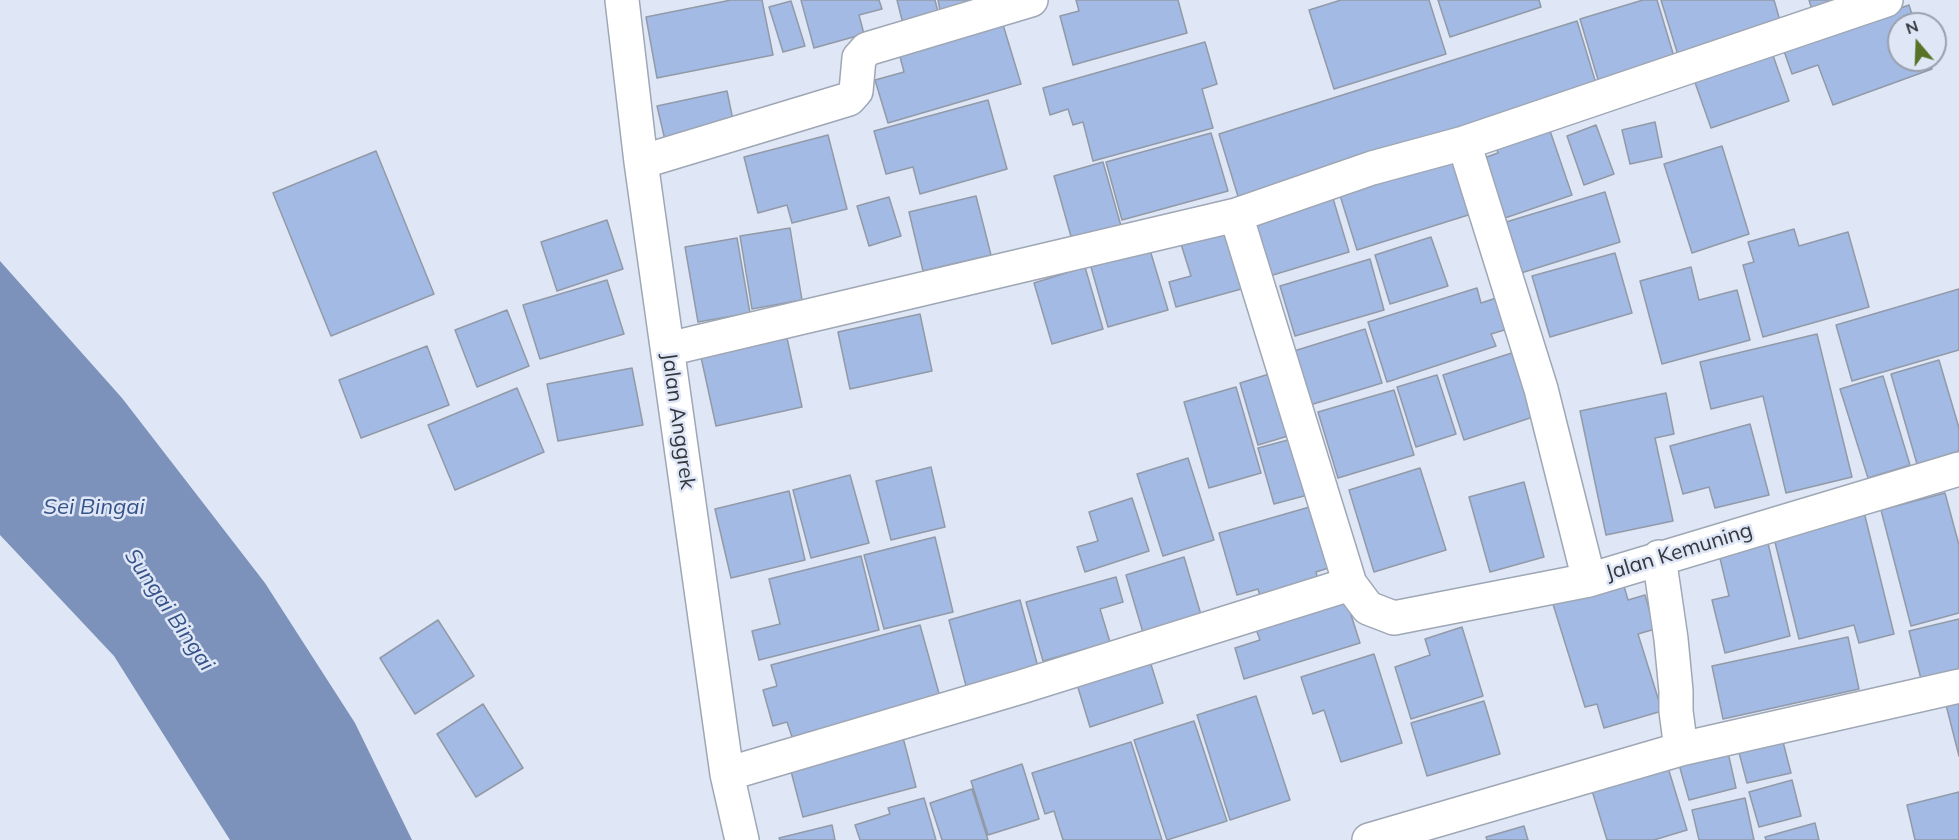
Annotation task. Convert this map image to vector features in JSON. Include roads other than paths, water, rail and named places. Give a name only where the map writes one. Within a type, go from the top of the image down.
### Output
[{"type":"street","name":"Jalan Anggrek","points":[[622,0],[641,162],[727,774],[742,840]]},
{"type":"street","points":[[641,162],[849,99],[856,91],[859,58],[867,49],[1031,0]]},
{"type":"street","points":[[668,349],[1236,215],[1372,168],[1464,143],[1886,0]]},
{"type":"street","points":[[1464,143],[1541,389],[1589,580]]},
{"type":"street","points":[[727,774],[1022,687],[1350,584],[1236,215]]},
{"type":"street","name":"Jalan Kemuning","points":[[1350,584],[1368,608],[1394,618],[1589,580],[1959,468]]},
{"type":"street","points":[[1659,557],[1671,639],[1681,749]]},
{"type":"street","points":[[1369,840],[1681,749],[1959,686]]},
{"type":"water","name":"Sei Bingai","points":[[0,261],[122,398],[265,583],[355,723],[412,840],[230,840],[114,656],[0,535]]},
{"type":"water label","name":"Sungai Bingai","points":[[169,610]]}]
